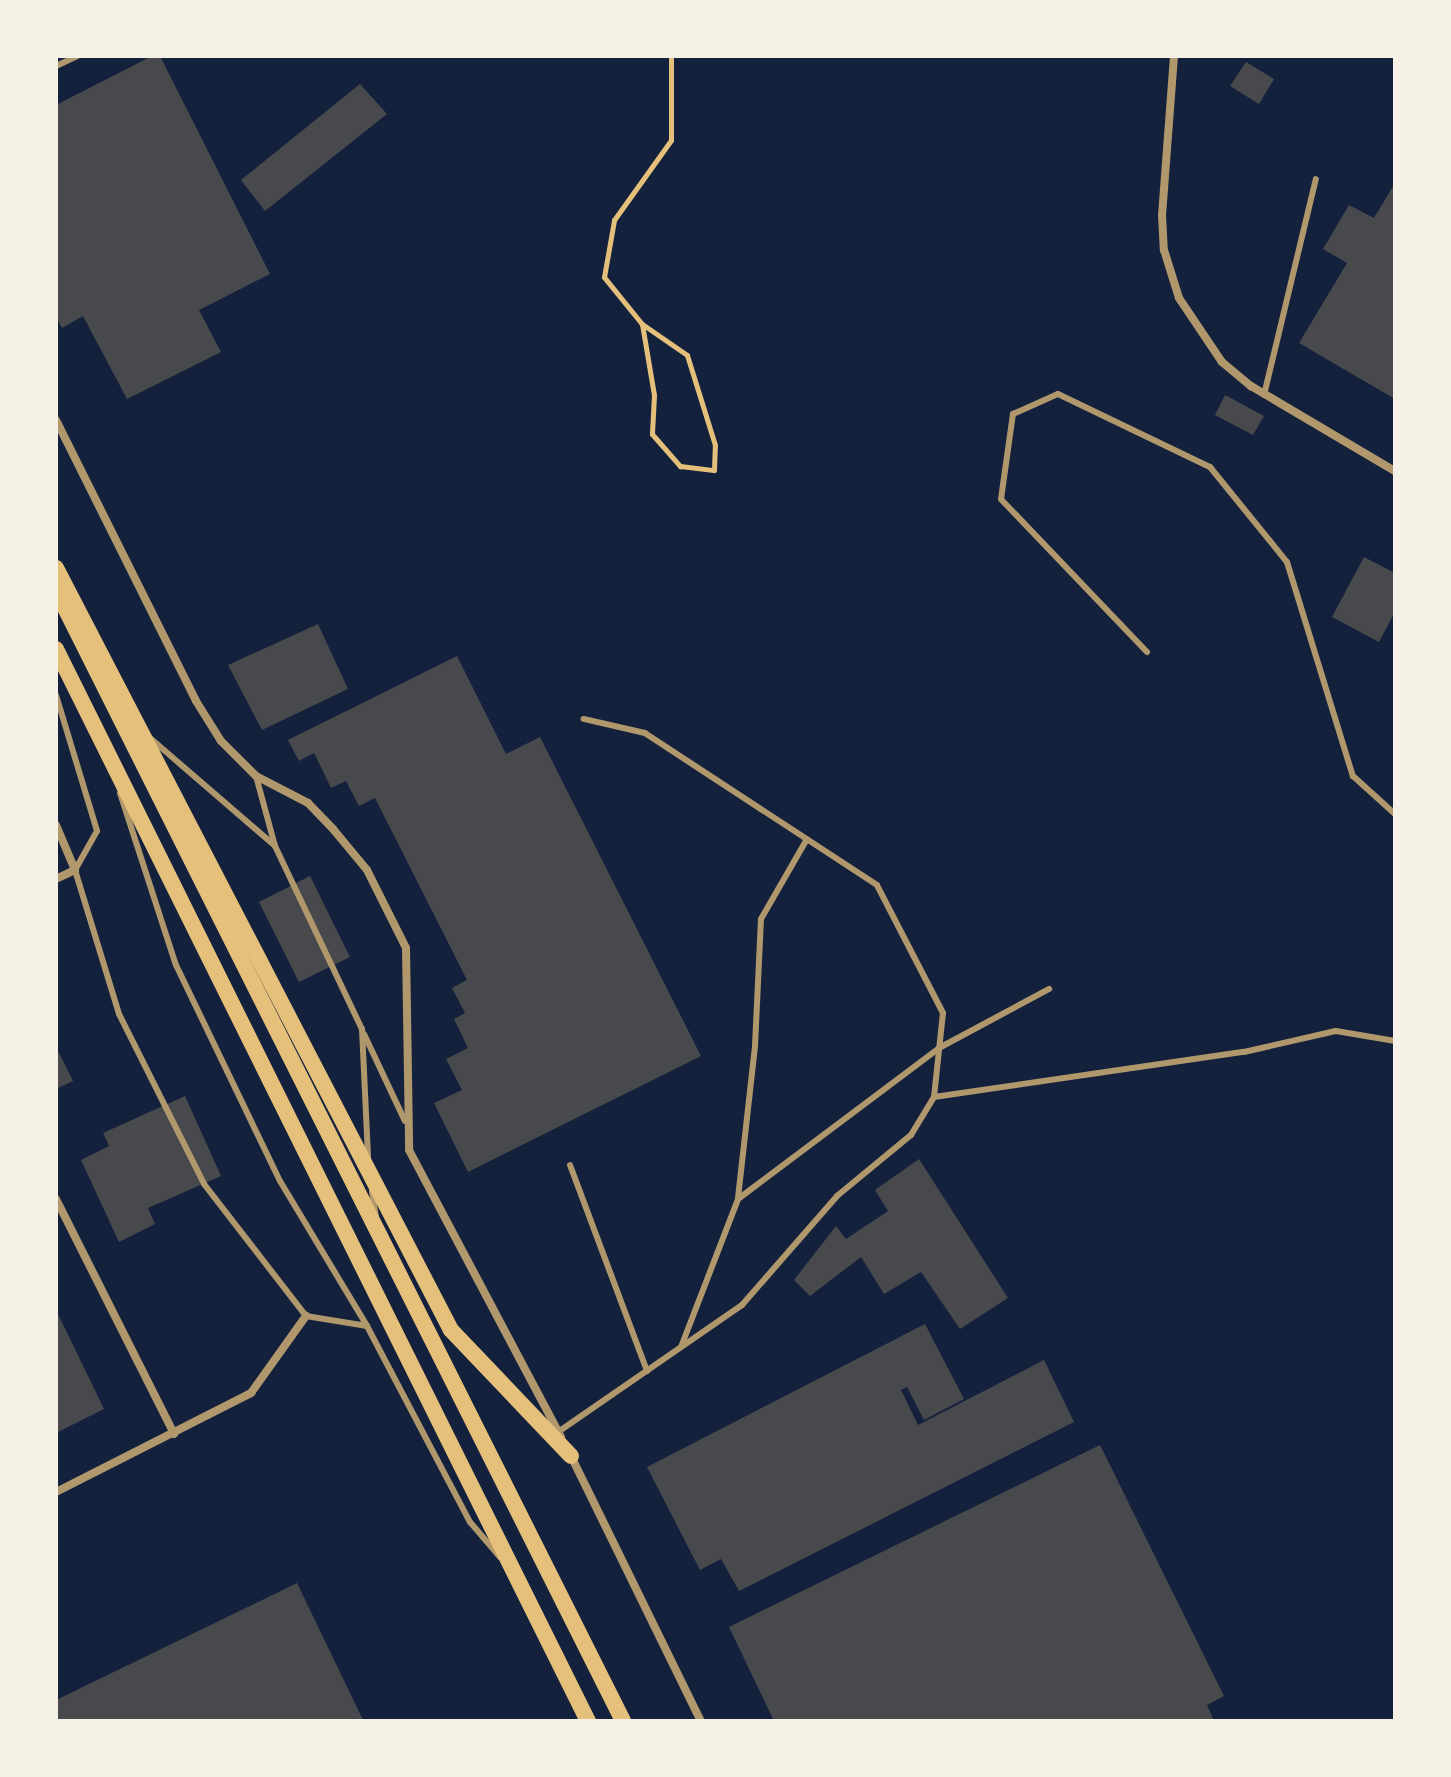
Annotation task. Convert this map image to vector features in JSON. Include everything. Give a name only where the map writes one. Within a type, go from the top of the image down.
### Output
[{"type":"main road","points":[[56,568],[144,732],[451,1330],[571,1456]]},
{"type":"main road","points":[[56,590],[623,1721]]},
{"type":"main road","points":[[56,649],[588,1721]]},
{"type":"street","points":[[1174,56],[1162,215],[1169,272],[1207,343],[1222,362],[1264,395],[1395,471]]},
{"type":"street","points":[[56,420],[196,701],[221,741],[256,776],[308,803],[333,829],[367,870],[406,948],[411,1078],[405,1121],[409,1150],[571,1456],[701,1721]]},
{"type":"street","points":[[56,825],[75,870],[56,879]]},
{"type":"street","points":[[56,1199],[174,1434]]},
{"type":"street","points":[[56,1492],[251,1393],[306,1316]]},
{"type":"lane","points":[[56,66],[77,56]]},
{"type":"lane","points":[[1264,395],[1316,179]]},
{"type":"lane","points":[[1147,652],[1001,499],[1013,414],[1058,394],[1210,467],[1287,562],[1353,776],[1395,814]]},
{"type":"lane","points":[[56,695],[97,831],[75,870],[119,1014],[204,1184],[306,1316],[367,1326]]},
{"type":"lane","points":[[558,1432],[742,1305],[837,1196],[911,1135],[934,1097],[943,1013],[877,885],[645,733],[584,719]]},
{"type":"lane","points":[[144,732],[275,846]]},
{"type":"lane","points":[[109,760],[176,965],[280,1181],[367,1326],[470,1522],[518,1579]]},
{"type":"lane","points":[[256,776],[275,846],[405,1121]]},
{"type":"lane","points":[[681,1347],[738,1199],[755,1046],[761,919],[807,839]]},
{"type":"lane","points":[[738,1199],[939,1048],[1049,989]]},
{"type":"lane","points":[[362,1029],[368,1169],[380,1236]]},
{"type":"lane","points":[[934,1097],[1244,1052],[1336,1031],[1395,1041]]},
{"type":"lane","points":[[570,1165],[647,1371]]},
{"type":"path","points":[[642,324],[654,395],[652,434],[680,466],[714,470],[715,445],[687,355],[642,324],[604,277],[614,220],[671,140],[671,56]]},
{"type":"building","points":[[152,56],[160,56],[270,274],[199,310],[221,352],[127,399],[83,316],[62,328],[56,317],[56,105]]},
{"type":"building","points":[[1246,62],[1274,79],[1259,104],[1230,86]]},
{"type":"building","points":[[360,84],[387,114],[265,211],[241,180]]},
{"type":"building","points":[[1395,183],[1395,399],[1299,343],[1347,263],[1323,249],[1349,205],[1374,218]]},
{"type":"building","points":[[1225,395],[1264,416],[1253,435],[1215,415]]},
{"type":"building","points":[[1364,557],[1395,573],[1395,612],[1379,642],[1332,617]]},
{"type":"building","points":[[318,624],[348,689],[262,730],[228,665]]},
{"type":"building","points":[[457,656],[506,754],[540,737],[701,1056],[468,1172],[434,1103],[462,1090],[446,1059],[468,1048],[454,1019],[465,1013],[452,988],[467,980],[375,798],[359,806],[346,781],[331,788],[314,753],[299,761],[288,740]]},
{"type":"building","points":[[310,876],[350,957],[299,982],[259,902]]},
{"type":"building","points":[[56,1047],[73,1081],[56,1089]]},
{"type":"building","points":[[185,1096],[221,1176],[148,1208],[155,1224],[119,1242],[81,1160],[109,1146],[103,1133]]},
{"type":"building","points":[[919,1159],[1008,1298],[960,1329],[921,1272],[884,1294],[861,1257],[810,1296],[794,1280],[836,1226],[846,1239],[888,1211],[875,1190]]},
{"type":"building","points":[[56,1310],[104,1409],[56,1433]]},
{"type":"building","points":[[925,1324],[964,1399],[924,1420],[907,1387],[901,1390],[918,1425],[1044,1360],[1074,1422],[739,1591],[721,1559],[700,1570],[647,1467]]},
{"type":"building","points":[[1100,1445],[1224,1696],[1207,1705],[1214,1721],[774,1721],[729,1627]]},
{"type":"building","points":[[297,1583],[363,1720],[56,1721],[56,1700]]}]
